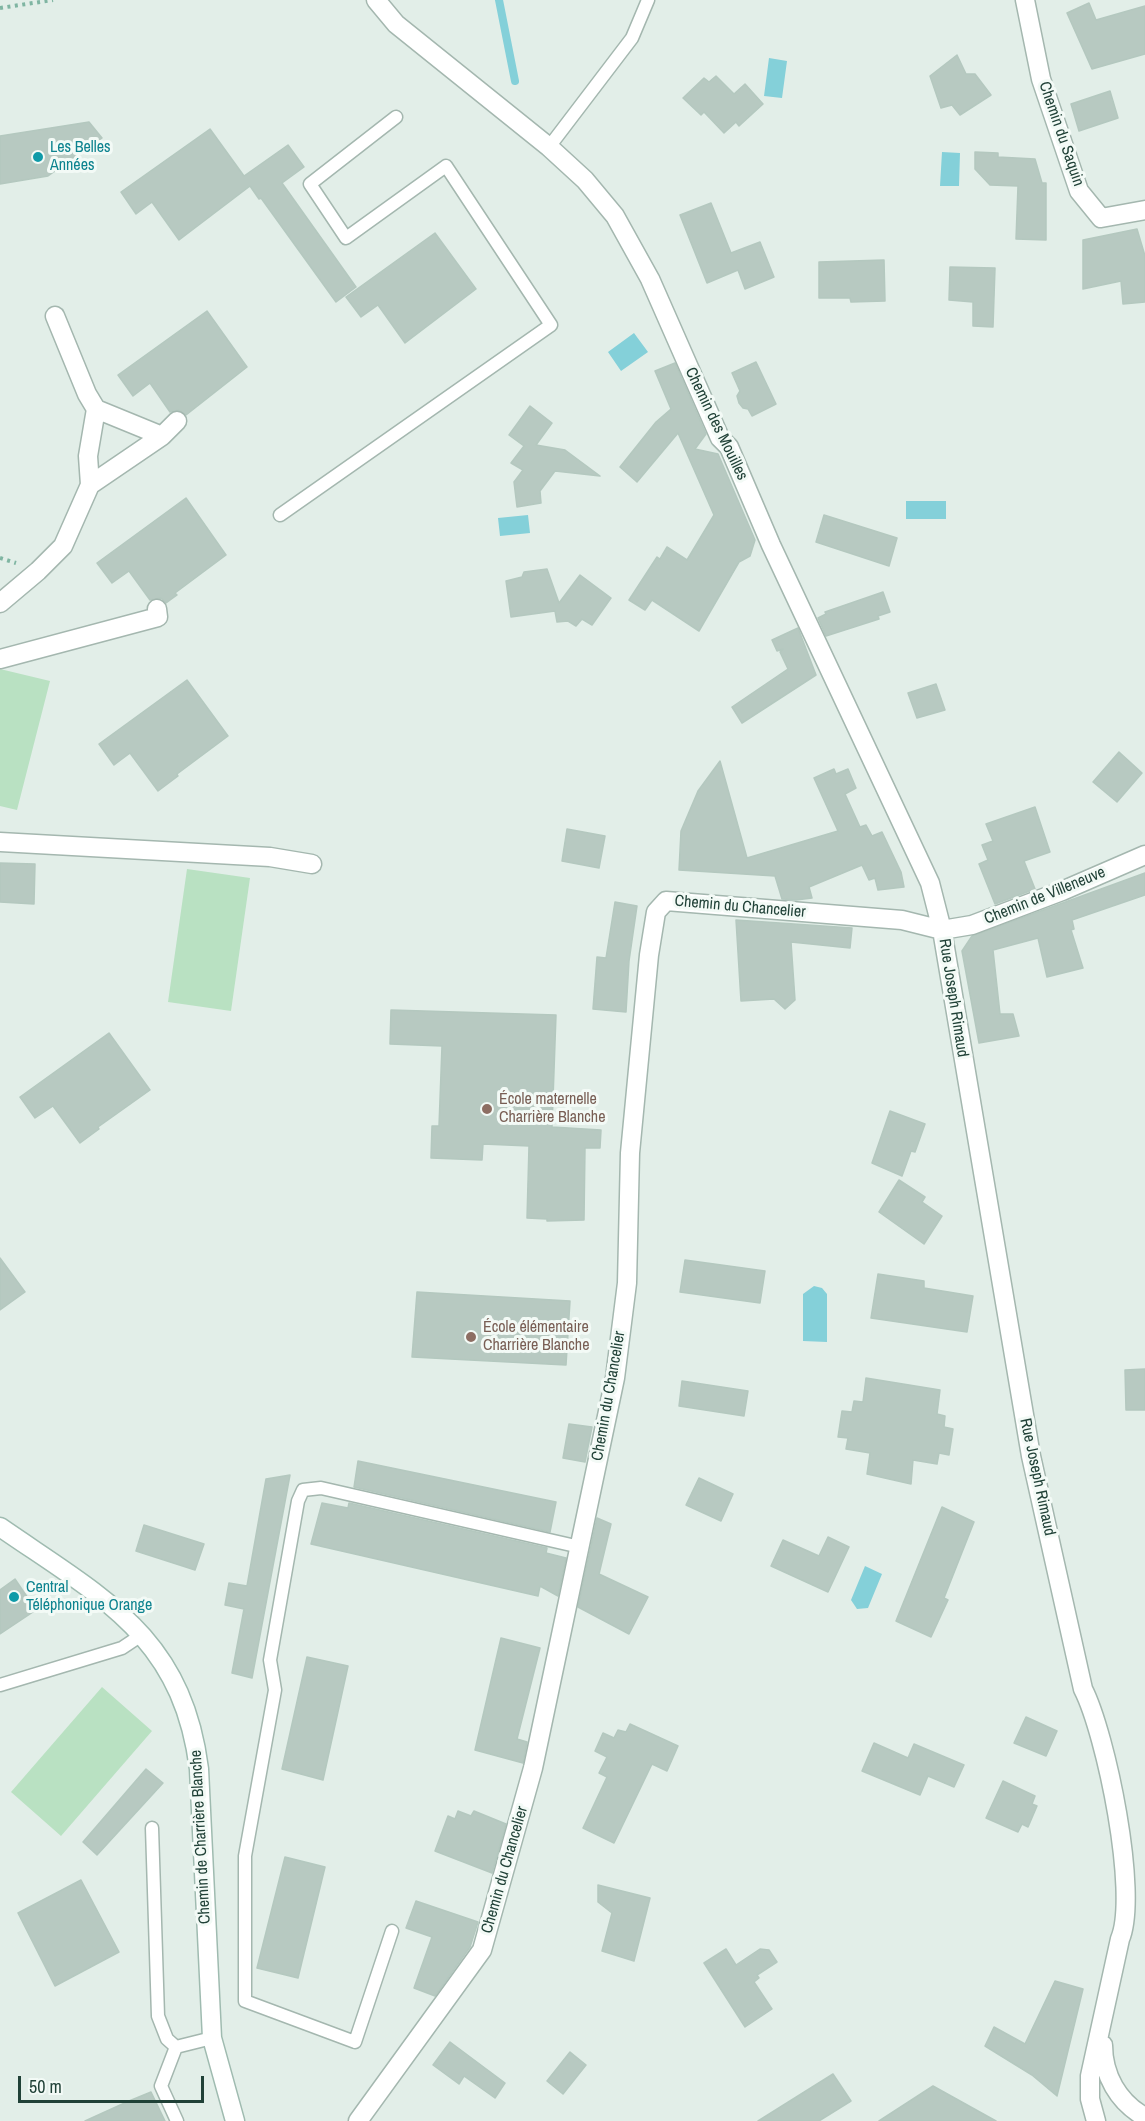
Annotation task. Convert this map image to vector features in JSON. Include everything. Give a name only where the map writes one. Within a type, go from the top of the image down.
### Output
[{"type":"street","name":"Chemin des Mouilles","points":[[376,0],[396,24],[549,147],[585,180],[615,216],[650,279],[720,438],[729,447],[776,555],[930,883],[942,930]]},
{"type":"street","name":"Chemin du Saquin","points":[[1025,0],[1041,80],[1079,191],[1101,218],[1145,210]]},
{"type":"street","points":[[55,316],[87,394],[96,409],[162,435]]},
{"type":"street","points":[[0,603],[63,546],[90,484],[88,456],[96,409]]},
{"type":"street","points":[[90,484],[162,435],[177,421]]},
{"type":"street","points":[[0,659],[158,617],[157,609]]},
{"type":"street","points":[[0,842],[270,857],[312,864]]},
{"type":"street","name":"Chemin de Villeneuve","points":[[942,930],[972,925],[1145,855]]},
{"type":"street","name":"Chemin du Chancelier","points":[[358,2121],[482,1950],[545,1719],[615,1378],[627,1283],[630,1153],[649,955],[656,912],[666,901],[902,920],[942,930]]},
{"type":"street","name":"Rue Joseph Rimaud","points":[[942,930],[1031,1456],[1083,1689],[1091,1705],[1103,1749],[1123,1851],[1127,1907],[1125,1927],[1120,1939],[1090,2076],[1089,2099],[1096,2121]]},
{"type":"street","name":"Chemin de Charrière Blanche","points":[[0,1527],[110,1603],[142,1634],[167,1669],[194,1731],[200,1792],[212,2038],[235,2121]]},
{"type":"street","name":"Rue Joseph Rimaud","points":[[1103,2019],[1105,2070],[1120,2095],[1145,2117]]},
{"type":"lane","points":[[549,147],[632,38],[648,0]]},
{"type":"lane","points":[[280,515],[551,325],[446,166],[346,238],[310,184],[396,117]]},
{"type":"lane","points":[[392,1930],[355,2042],[245,2001],[245,1856],[275,1690],[270,1660],[298,1501],[303,1490],[321,1488],[580,1547]]},
{"type":"lane","points":[[0,1685],[122,1648],[142,1634]]},
{"type":"lane","points":[[152,1828],[158,2016],[167,2039],[176,2047]]},
{"type":"lane","points":[[176,2047],[212,2038]]},
{"type":"lane","points":[[176,2047],[161,2086],[177,2121]]},
{"type":"path","points":[[0,8],[53,0]]},
{"type":"green space","points":[[0,669],[50,681],[17,810],[0,806]]},
{"type":"green space","points":[[187,869],[250,878],[231,1011],[168,1002]]},
{"type":"green space","points":[[102,1687],[152,1731],[61,1836],[11,1792]]},
{"type":"water","points":[[769,58],[787,61],[782,98],[764,96]]},
{"type":"water","points":[[942,152],[960,153],[959,186],[940,186]]},
{"type":"water","points":[[634,333],[648,352],[621,371],[608,352]]},
{"type":"water","points":[[906,501],[946,501],[946,519],[906,519]]},
{"type":"water","points":[[528,515],[530,533],[500,536],[498,518]]},
{"type":"water","points":[[814,1286],[822,1288],[827,1294],[827,1342],[803,1341],[803,1294]]},
{"type":"water","points":[[865,1566],[882,1574],[868,1608],[857,1609],[851,1600]]},
{"type":"building","points":[[1089,3],[1096,20],[1145,6],[1145,54],[1092,69],[1067,13]]},
{"type":"building","points":[[957,55],[966,74],[975,74],[991,95],[960,115],[952,105],[941,108],[930,76]]},
{"type":"building","points":[[716,76],[734,94],[745,84],[763,104],[739,126],[736,122],[724,133],[704,112],[701,115],[683,98],[704,78],[709,82]]},
{"type":"building","points":[[1110,91],[1118,118],[1079,131],[1071,104]]},
{"type":"building","name":"Les Belles Années","points":[[89,122],[102,138],[48,176],[0,184],[0,136]]},
{"type":"building","points":[[210,129],[244,176],[288,145],[304,167],[282,183],[356,287],[336,302],[250,186],[179,240],[152,202],[136,214],[121,192]]},
{"type":"building","points":[[975,152],[998,153],[998,157],[1035,159],[1042,183],[1046,183],[1046,240],[1016,239],[1018,186],[990,185],[975,169]]},
{"type":"building","points":[[711,203],[731,253],[760,242],[774,277],[745,289],[738,270],[707,283],[680,215]]},
{"type":"building","points":[[1137,229],[1145,256],[1145,302],[1123,304],[1121,281],[1083,289],[1083,240]]},
{"type":"building","points":[[435,233],[476,289],[405,343],[378,305],[361,317],[346,297]]},
{"type":"building","points":[[884,260],[885,301],[851,302],[850,298],[819,298],[819,262]]},
{"type":"building","points":[[950,267],[995,268],[993,327],[973,326],[973,302],[949,300]]},
{"type":"building","points":[[207,311],[247,367],[186,415],[179,410],[170,412],[150,383],[133,396],[118,375]]},
{"type":"building","points":[[756,362],[776,404],[752,416],[748,409],[743,408],[739,403],[737,396],[740,391],[732,373]]},
{"type":"building","points":[[675,363],[706,434],[695,449],[718,454],[755,540],[750,556],[739,562],[699,631],[652,600],[645,610],[629,600],[657,557],[660,559],[667,547],[687,560],[714,515],[678,433],[637,482],[620,467],[656,422],[671,409],[655,371]]},
{"type":"building","points":[[530,406],[552,423],[536,445],[565,450],[600,476],[555,471],[540,491],[541,503],[517,507],[514,482],[523,470],[511,463],[524,446],[509,435]]},
{"type":"building","points":[[186,498],[226,555],[175,593],[177,595],[166,603],[161,598],[150,600],[129,571],[112,583],[97,563]]},
{"type":"building","points":[[824,515],[897,538],[889,566],[816,542]]},
{"type":"building","points":[[547,569],[559,603],[580,575],[611,598],[592,625],[582,619],[576,626],[568,621],[557,622],[555,611],[511,617],[506,581],[522,577],[524,572]]},
{"type":"building","points":[[883,592],[890,612],[878,616],[879,619],[826,636],[818,618],[826,614],[825,612]]},
{"type":"building","points":[[798,628],[816,675],[742,723],[732,707],[788,669],[780,652],[783,649],[777,651],[772,640]]},
{"type":"building","points":[[187,680],[228,736],[158,791],[130,753],[114,765],[99,744]]},
{"type":"building","points":[[936,684],[945,710],[917,718],[908,693]]},
{"type":"building","points":[[1119,752],[1142,773],[1117,802],[1093,782]]},
{"type":"building","points":[[720,761],[747,858],[838,831],[814,778],[834,769],[836,774],[848,769],[856,788],[845,794],[860,827],[866,825],[872,836],[882,832],[901,872],[904,887],[878,890],[875,878],[869,880],[862,865],[809,887],[812,898],[782,899],[775,876],[679,870],[681,831],[698,791]]},
{"type":"building","points":[[1035,807],[1050,852],[1024,861],[1035,889],[995,904],[979,864],[988,860],[982,845],[993,841],[986,824]]},
{"type":"building","points":[[567,829],[605,836],[599,868],[562,861]]},
{"type":"building","points":[[0,863],[35,864],[34,904],[0,902]]},
{"type":"building","points":[[1145,873],[1145,895],[1072,920],[1074,929],[1071,930],[1083,968],[1047,977],[1038,938],[993,950],[1000,1014],[1013,1014],[1019,1036],[979,1043],[962,951],[972,936]]},
{"type":"building","points":[[615,902],[637,906],[629,961],[626,1012],[593,1009],[597,957],[606,958]]},
{"type":"building","points":[[736,920],[852,928],[850,948],[791,942],[795,1000],[785,1009],[774,999],[741,1001]]},
{"type":"building","points":[[391,1010],[556,1015],[552,1127],[601,1130],[600,1148],[585,1148],[584,1220],[547,1221],[547,1219],[527,1218],[529,1146],[483,1144],[482,1160],[431,1158],[432,1126],[439,1126],[442,1046],[390,1044]]},
{"type":"building","points":[[109,1033],[150,1090],[98,1127],[99,1129],[80,1143],[53,1106],[35,1118],[20,1097]]},
{"type":"building","points":[[890,1111],[925,1124],[915,1152],[911,1151],[902,1176],[872,1163]]},
{"type":"building","points":[[899,1180],[925,1197],[922,1202],[942,1216],[924,1244],[879,1212]]},
{"type":"building","points":[[0,1258],[25,1292],[0,1310]]},
{"type":"building","points":[[685,1260],[765,1271],[760,1303],[680,1292]]},
{"type":"building","points":[[878,1274],[924,1281],[924,1288],[973,1296],[967,1332],[871,1318]]},
{"type":"building","points":[[417,1292],[570,1301],[566,1365],[412,1357]]},
{"type":"building","points":[[1145,1369],[1145,1410],[1126,1410],[1125,1370]]},
{"type":"building","points":[[866,1378],[940,1390],[937,1414],[945,1416],[944,1427],[953,1429],[949,1455],[939,1453],[937,1464],[913,1460],[911,1484],[867,1474],[870,1453],[846,1449],[848,1438],[838,1437],[842,1411],[852,1412],[854,1401],[863,1402]]},
{"type":"building","points":[[682,1381],[748,1391],[744,1416],[679,1406]]},
{"type":"building","points":[[569,1424],[592,1427],[585,1462],[563,1458]]},
{"type":"building","points":[[358,1461],[556,1502],[550,1532],[354,1487]]},
{"type":"building","points":[[290,1475],[252,1678],[232,1673],[244,1609],[225,1605],[229,1583],[247,1586],[266,1479]]},
{"type":"building","points":[[699,1478],[733,1494],[721,1521],[686,1505]]},
{"type":"building","points":[[322,1503],[348,1508],[349,1503],[547,1548],[546,1553],[566,1558],[558,1596],[540,1586],[538,1596],[311,1544]]},
{"type":"building","points":[[942,1507],[974,1522],[944,1598],[948,1600],[931,1637],[896,1621]]},
{"type":"building","points":[[597,1518],[611,1524],[599,1574],[648,1597],[629,1634],[578,1607]]},
{"type":"building","points":[[144,1525],[204,1544],[195,1570],[136,1551]]},
{"type":"building","points":[[828,1537],[849,1547],[828,1592],[771,1566],[783,1540],[819,1556]]},
{"type":"building","name":"Central Téléphonique Orange","points":[[15,1579],[36,1610],[0,1634],[0,1590]]},
{"type":"building","points":[[501,1638],[540,1648],[517,1739],[527,1742],[523,1763],[475,1750]]},
{"type":"building","points":[[307,1657],[348,1666],[323,1780],[282,1769]]},
{"type":"building","points":[[1026,1717],[1057,1731],[1046,1756],[1014,1743]]},
{"type":"building","points":[[630,1724],[678,1746],[667,1771],[652,1764],[614,1843],[583,1828],[607,1777],[599,1773],[607,1757],[595,1751],[603,1733],[614,1738],[618,1730],[626,1732]]},
{"type":"building","points":[[874,1743],[908,1758],[914,1744],[964,1765],[954,1787],[928,1776],[920,1795],[862,1771]]},
{"type":"building","points":[[146,1769],[163,1783],[97,1855],[83,1842]]},
{"type":"building","points":[[1003,1781],[1035,1796],[1032,1804],[1037,1806],[1028,1827],[1022,1824],[1018,1832],[986,1818]]},
{"type":"building","points":[[458,1811],[471,1816],[474,1811],[506,1824],[492,1873],[435,1851],[448,1816],[455,1819]]},
{"type":"building","points":[[285,1857],[325,1867],[298,1978],[257,1968]]},
{"type":"building","points":[[81,1880],[119,1952],[55,1986],[18,1913]]},
{"type":"building","points":[[598,1885],[650,1898],[634,1961],[602,1951],[612,1913],[598,1902]]},
{"type":"building","points":[[416,1901],[478,1922],[470,1947],[435,1996],[414,1988],[432,1937],[406,1928]]},
{"type":"building","points":[[726,1949],[736,1965],[760,1949],[769,1950],[777,1962],[757,1975],[759,1978],[754,1982],[772,2009],[745,2027],[704,1963]]},
{"type":"building","points":[[1055,1981],[1083,1989],[1057,2096],[1032,2075],[985,2046],[994,2027],[1025,2044]]},
{"type":"building","points":[[450,2042],[505,2083],[495,2098],[464,2076],[459,2084],[433,2065]]},
{"type":"building","points":[[570,2052],[586,2065],[563,2094],[547,2081]]},
{"type":"building","points":[[833,2074],[851,2101],[819,2121],[758,2121]]},
{"type":"building","points":[[933,2086],[996,2121],[879,2121]]},
{"type":"building","points":[[151,2092],[165,2121],[85,2121],[129,2101]]},
{"type":"waterway","points":[[499,0],[515,81]]},
{"type":"place","name":"Les Belles Années","points":[[38,157]]},
{"type":"place","name":"École maternelle Charrière Blanche","points":[[487,1109]]},
{"type":"place","name":"École élémentaire Charrière Blanche","points":[[471,1337]]},
{"type":"place","name":"Central Téléphonique Orange","points":[[14,1597]]}]
